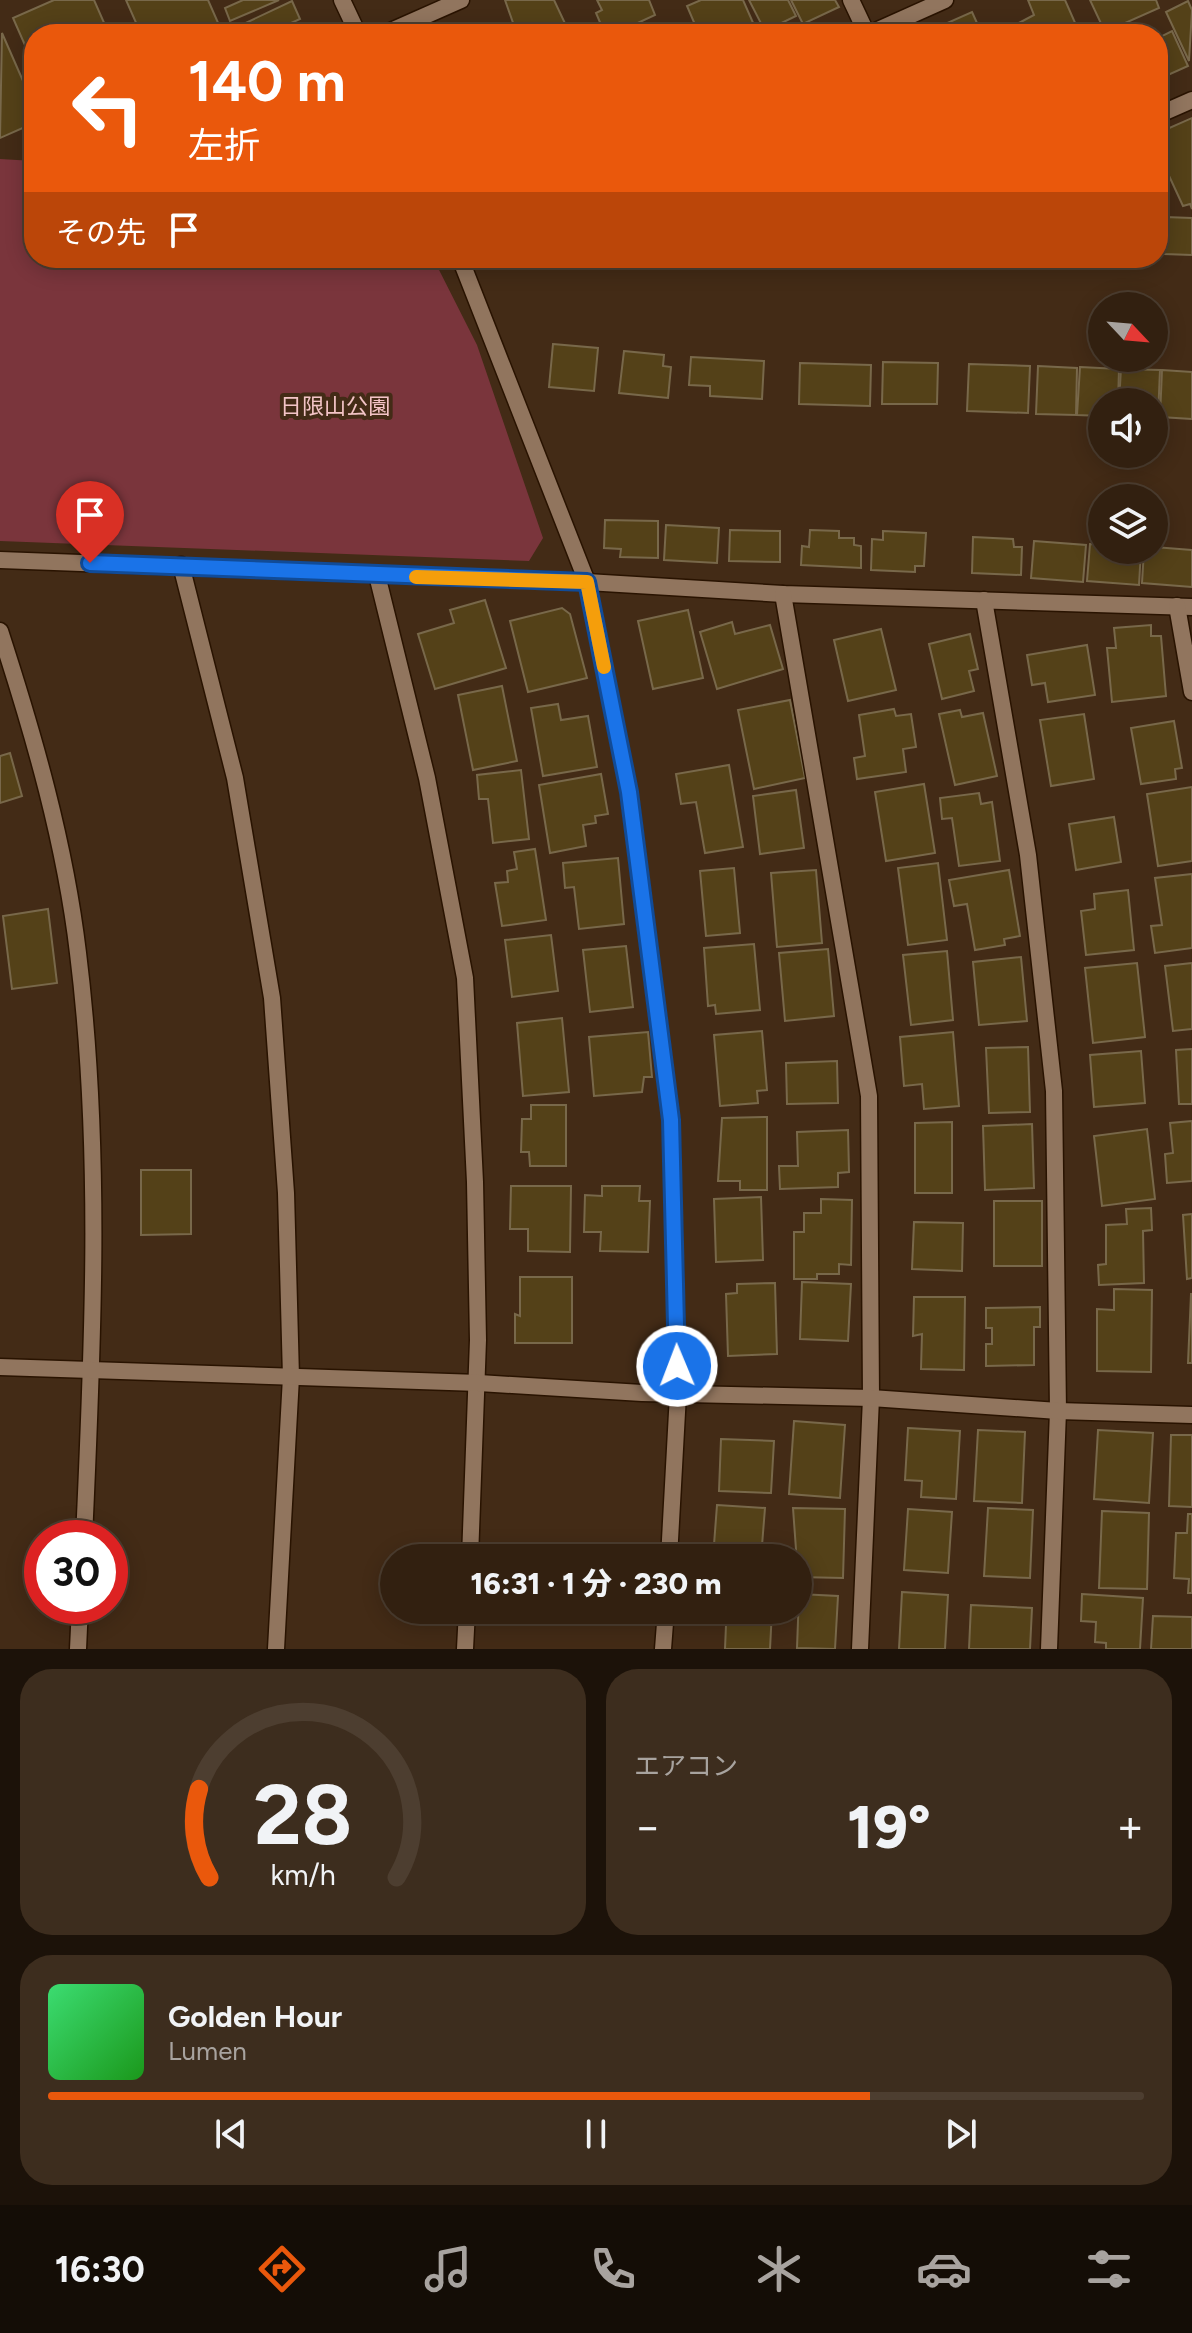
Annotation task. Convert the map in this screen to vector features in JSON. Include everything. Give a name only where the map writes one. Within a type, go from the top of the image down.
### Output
[{"type":"street","points":[[342,0],[353,24]]},
{"type":"street","points":[[407,24],[461,0]]},
{"type":"street","points":[[851,0],[863,24]]},
{"type":"street","points":[[891,24],[945,0]]},
{"type":"street","points":[[1168,111],[1192,100]]},
{"type":"street","points":[[464,268],[587,582],[629,792],[671,1120],[678,1394],[670,1544]]},
{"type":"street","points":[[0,560],[587,582],[783,594],[1185,607],[1192,692]]},
{"type":"street","points":[[181,565],[235,778],[272,998],[286,1193],[291,1377],[276,1649]]},
{"type":"street","points":[[377,575],[427,778],[465,978],[475,1182],[479,1383],[471,1544]]},
{"type":"street","points":[[783,594],[869,1096],[871,1398],[860,1649]]},
{"type":"street","points":[[984,600],[1028,855],[1054,1091],[1058,1411],[1049,1649]]},
{"type":"street","points":[[0,631],[41,758],[78,952],[94,1161],[92,1370],[85,1520]]},
{"type":"street","points":[[0,1367],[479,1383],[678,1394],[871,1398],[1058,1411],[1192,1415]]},
{"type":"street","points":[[78,1649],[79,1624]]},
{"type":"street","points":[[465,1649],[466,1624]]},
{"type":"street","points":[[663,1649],[665,1624]]},
{"type":"green space","name":"日限山公園","points":[[0,159],[24,160],[24,268],[438,268],[477,345],[543,538],[529,561],[0,541]]},
{"type":"building","points":[[54,0],[94,0],[105,24],[24,24],[24,43],[13,18]]},
{"type":"building","points":[[126,0],[208,0],[219,24],[137,24]]},
{"type":"building","points":[[243,0],[279,0],[230,21],[225,8]]},
{"type":"building","points":[[505,0],[554,0],[565,24],[513,24]]},
{"type":"building","points":[[597,0],[649,0],[655,15],[636,24],[601,24],[596,13],[602,10]]},
{"type":"building","points":[[701,0],[743,0],[754,24],[695,24],[687,6]]},
{"type":"building","points":[[749,0],[788,0],[796,16],[779,24],[761,24]]},
{"type":"building","points":[[791,0],[835,0],[839,7],[803,24]]},
{"type":"building","points":[[1028,0],[1065,0],[1076,24],[1017,24],[1034,15]]},
{"type":"building","points":[[1090,0],[1156,0],[1159,8],[1123,24],[1101,24]]},
{"type":"building","points":[[292,1],[300,19],[289,24],[243,24]]},
{"type":"building","points":[[1188,1],[1192,10],[1189,61],[1166,12]]},
{"type":"building","points":[[972,12],[977,24],[945,24]]},
{"type":"building","points":[[1172,31],[1188,66],[1168,75],[1168,33]]},
{"type":"building","points":[[2,33],[24,83],[24,127],[0,138]]},
{"type":"building","points":[[1192,118],[1192,209],[1190,204],[1183,206],[1168,174],[1168,129]]},
{"type":"building","points":[[1168,217],[1192,218],[1192,255],[1168,254]]},
{"type":"building","points":[[553,344],[598,348],[594,391],[549,387]]},
{"type":"building","points":[[624,351],[664,355],[663,366],[671,367],[668,398],[619,393]]},
{"type":"building","points":[[691,357],[764,361],[762,399],[710,396],[710,386],[689,385]]},
{"type":"building","points":[[883,362],[938,363],[937,404],[882,404]]},
{"type":"building","points":[[800,363],[871,365],[870,406],[799,404]]},
{"type":"building","points":[[969,364],[1030,366],[1028,413],[967,411]]},
{"type":"building","points":[[1038,366],[1077,368],[1076,415],[1036,414]]},
{"type":"building","points":[[1080,367],[1088,367],[1088,372],[1119,372],[1118,388],[1088,388],[1088,415],[1077,415]]},
{"type":"building","points":[[1121,372],[1160,372],[1159,388],[1120,388]]},
{"type":"building","points":[[1162,372],[1192,372],[1192,419],[1168,418],[1168,388],[1161,388]]},
{"type":"building","points":[[605,520],[658,521],[658,558],[620,557],[621,549],[604,548]]},
{"type":"building","points":[[666,525],[719,528],[717,563],[664,560]]},
{"type":"building","points":[[730,530],[780,531],[780,562],[729,561]]},
{"type":"building","points":[[810,530],[839,531],[839,538],[854,538],[854,545],[861,546],[861,568],[801,565],[802,546],[809,547]]},
{"type":"building","points":[[883,531],[926,533],[924,566],[915,566],[915,572],[871,570],[872,539],[883,540]]},
{"type":"building","points":[[973,537],[1013,539],[1014,547],[1022,547],[1021,575],[972,573]]},
{"type":"building","points":[[1034,541],[1086,545],[1083,582],[1031,578]]},
{"type":"building","points":[[1168,548],[1192,550],[1192,587],[1142,583],[1143,564],[1168,564]]},
{"type":"building","points":[[1088,564],[1140,564],[1139,585],[1087,581]]},
{"type":"building","points":[[485,600],[506,668],[435,689],[418,634],[454,623],[450,610]]},
{"type":"building","points":[[562,608],[570,614],[587,678],[528,692],[510,621]]},
{"type":"building","points":[[688,610],[703,678],[653,689],[638,621]]},
{"type":"building","points":[[732,622],[735,634],[770,625],[783,669],[717,689],[700,632]]},
{"type":"building","points":[[1151,625],[1151,636],[1161,636],[1166,696],[1112,702],[1107,648],[1116,648],[1114,628]]},
{"type":"building","points":[[881,629],[896,690],[848,701],[834,640]]},
{"type":"building","points":[[970,634],[978,669],[969,671],[974,691],[942,699],[929,644]]},
{"type":"building","points":[[1087,645],[1095,695],[1048,702],[1045,683],[1032,685],[1027,655]]},
{"type":"building","points":[[502,686],[517,761],[473,770],[458,695]]},
{"type":"building","points":[[790,700],[805,778],[754,789],[738,710]]},
{"type":"building","points":[[558,704],[561,720],[588,716],[597,767],[543,776],[531,708]]},
{"type":"building","points":[[894,709],[896,716],[911,714],[916,747],[903,749],[906,772],[857,779],[854,758],[865,756],[859,715]]},
{"type":"building","points":[[960,710],[962,717],[983,713],[997,776],[955,785],[939,714]]},
{"type":"building","points":[[1084,714],[1094,779],[1051,786],[1040,720]]},
{"type":"building","points":[[1174,721],[1182,768],[1175,769],[1176,779],[1141,784],[1131,728]]},
{"type":"building","points":[[10,753],[22,796],[0,803],[0,756]]},
{"type":"building","points":[[729,765],[743,847],[705,853],[696,802],[681,804],[676,774]]},
{"type":"building","points":[[521,770],[529,839],[493,843],[488,799],[479,799],[477,775]]},
{"type":"building","points":[[601,774],[608,814],[595,816],[596,823],[583,825],[586,846],[550,853],[539,785]]},
{"type":"building","points":[[924,784],[935,853],[886,861],[875,792]]},
{"type":"building","points":[[1192,787],[1192,861],[1158,866],[1147,794]]},
{"type":"building","points":[[796,790],[804,848],[760,854],[753,796]]},
{"type":"building","points":[[979,793],[981,804],[992,802],[1000,861],[959,866],[952,818],[942,819],[940,798]]},
{"type":"building","points":[[1114,817],[1121,862],[1076,870],[1069,824]]},
{"type":"building","points":[[535,849],[546,920],[502,926],[495,883],[508,882],[507,871],[517,869],[514,852]]},
{"type":"building","points":[[618,858],[624,924],[579,929],[574,887],[565,888],[563,863]]},
{"type":"building","points":[[938,863],[947,940],[908,945],[898,868]]},
{"type":"building","points":[[734,868],[740,933],[706,936],[700,871]]},
{"type":"building","points":[[816,870],[822,943],[777,947],[771,873]]},
{"type":"building","points":[[1009,870],[1020,936],[1004,939],[1005,945],[975,950],[967,904],[954,906],[949,880]]},
{"type":"building","points":[[1192,874],[1192,948],[1155,953],[1151,926],[1162,925],[1155,878]]},
{"type":"building","points":[[1128,890],[1134,950],[1086,955],[1081,911],[1095,909],[1094,894]]},
{"type":"building","points":[[48,909],[57,983],[12,989],[3,916]]},
{"type":"building","points":[[551,935],[558,991],[512,997],[505,940]]},
{"type":"building","points":[[754,944],[760,1010],[716,1014],[715,1005],[708,1006],[704,948]]},
{"type":"building","points":[[626,946],[633,1007],[590,1012],[583,950]]},
{"type":"building","points":[[828,949],[834,1016],[785,1021],[779,953]]},
{"type":"building","points":[[947,951],[953,1020],[911,1025],[903,955]]},
{"type":"building","points":[[1021,957],[1027,1021],[979,1025],[973,962]]},
{"type":"building","points":[[1137,963],[1145,1037],[1093,1043],[1085,968]]},
{"type":"building","points":[[1192,963],[1192,1029],[1173,1031],[1165,966]]},
{"type":"building","points":[[562,1018],[569,1092],[523,1096],[517,1023]]},
{"type":"building","points":[[762,1031],[767,1090],[757,1091],[758,1103],[720,1106],[714,1035]]},
{"type":"building","points":[[648,1032],[652,1077],[644,1077],[642,1092],[594,1096],[589,1037]]},
{"type":"building","points":[[953,1032],[959,1106],[924,1109],[922,1084],[904,1086],[900,1037]]},
{"type":"building","points":[[1028,1047],[1030,1112],[989,1113],[986,1048]]},
{"type":"building","points":[[1192,1049],[1192,1104],[1179,1104],[1176,1050]]},
{"type":"building","points":[[1141,1051],[1145,1103],[1094,1107],[1090,1055]]},
{"type":"building","points":[[837,1061],[838,1103],[787,1104],[786,1063]]},
{"type":"building","points":[[531,1105],[566,1105],[566,1166],[530,1166],[529,1152],[521,1152],[522,1119],[531,1119]]},
{"type":"building","points":[[767,1117],[767,1190],[740,1190],[740,1181],[718,1181],[722,1118]]},
{"type":"building","points":[[1192,1121],[1192,1181],[1167,1183],[1165,1154],[1173,1153],[1170,1123]]},
{"type":"building","points":[[952,1122],[952,1193],[915,1193],[915,1123]]},
{"type":"building","points":[[1032,1124],[1034,1188],[985,1190],[983,1126]]},
{"type":"building","points":[[1147,1129],[1155,1199],[1102,1206],[1094,1136]]},
{"type":"building","points":[[848,1130],[849,1172],[838,1173],[838,1187],[780,1189],[779,1166],[798,1166],[797,1132]]},
{"type":"building","points":[[141,1170],[191,1170],[191,1234],[141,1235]]},
{"type":"building","points":[[511,1186],[571,1186],[570,1252],[528,1251],[528,1229],[510,1229]]},
{"type":"building","points":[[602,1186],[640,1186],[639,1201],[650,1201],[648,1252],[600,1251],[601,1232],[584,1232],[585,1195],[602,1196]]},
{"type":"building","points":[[761,1197],[763,1260],[716,1262],[714,1199]]},
{"type":"building","points":[[821,1199],[852,1200],[851,1265],[839,1264],[839,1274],[817,1274],[817,1279],[794,1279],[794,1232],[804,1232],[804,1213],[821,1213]]},
{"type":"building","points":[[994,1201],[1042,1201],[1042,1266],[994,1266]]},
{"type":"building","points":[[1151,1208],[1152,1230],[1143,1231],[1144,1283],[1099,1285],[1098,1265],[1106,1264],[1106,1225],[1127,1224],[1126,1209]]},
{"type":"building","points":[[1192,1214],[1192,1278],[1187,1279],[1183,1215]]},
{"type":"building","points":[[914,1222],[963,1223],[962,1271],[912,1269]]},
{"type":"building","points":[[520,1277],[572,1277],[572,1343],[515,1343],[515,1314],[520,1316]]},
{"type":"building","points":[[802,1282],[851,1284],[848,1341],[800,1339]]},
{"type":"building","points":[[775,1283],[777,1354],[728,1356],[726,1294],[737,1293],[737,1284]]},
{"type":"building","points":[[1114,1289],[1152,1290],[1151,1372],[1097,1371],[1097,1309],[1114,1310]]},
{"type":"building","points":[[1191,1294],[1192,1363],[1188,1363]]},
{"type":"building","points":[[914,1297],[965,1297],[964,1370],[921,1369],[922,1334],[913,1336]]},
{"type":"building","points":[[1040,1307],[1040,1327],[1034,1327],[1034,1365],[986,1366],[986,1344],[992,1344],[992,1328],[986,1328],[986,1308]]},
{"type":"building","points":[[794,1421],[845,1425],[840,1498],[789,1494]]},
{"type":"building","points":[[908,1428],[960,1431],[956,1499],[921,1497],[922,1481],[905,1480]]},
{"type":"building","points":[[978,1430],[1025,1432],[1022,1503],[974,1501]]},
{"type":"building","points":[[1098,1430],[1153,1433],[1149,1503],[1094,1499]]},
{"type":"building","points":[[1171,1435],[1192,1435],[1192,1507],[1169,1506]]},
{"type":"building","points":[[721,1439],[774,1441],[771,1493],[719,1491]]},
{"type":"building","points":[[717,1505],[765,1508],[762,1544],[714,1544]]},
{"type":"building","points":[[793,1508],[845,1509],[843,1578],[812,1577],[812,1544],[796,1544]]},
{"type":"building","points":[[988,1508],[1033,1510],[1030,1578],[984,1576]]},
{"type":"building","points":[[908,1509],[952,1512],[948,1573],[904,1570]]},
{"type":"building","points":[[1102,1511],[1149,1513],[1147,1589],[1099,1588]]},
{"type":"building","points":[[1188,1514],[1192,1514],[1192,1593],[1188,1593],[1189,1579],[1174,1578],[1176,1533],[1187,1533]]},
{"type":"building","points":[[902,1592],[948,1595],[945,1649],[899,1649]]},
{"type":"building","points":[[1082,1594],[1143,1598],[1140,1649],[1106,1649],[1106,1643],[1095,1642],[1096,1622],[1081,1621]]},
{"type":"building","points":[[812,1595],[838,1596],[835,1649],[797,1648],[798,1624],[812,1624]]},
{"type":"building","points":[[971,1605],[1032,1608],[1030,1649],[969,1649]]},
{"type":"building","points":[[1153,1616],[1192,1617],[1192,1649],[1151,1649]]},
{"type":"building","points":[[712,1624],[771,1624],[770,1649],[725,1649],[726,1625]]},
{"type":"slow traffic","points":[[416,577],[587,582],[604,667]]},
{"type":"route","points":[[90,563],[587,582],[629,792],[671,1120],[677,1366]]}]
